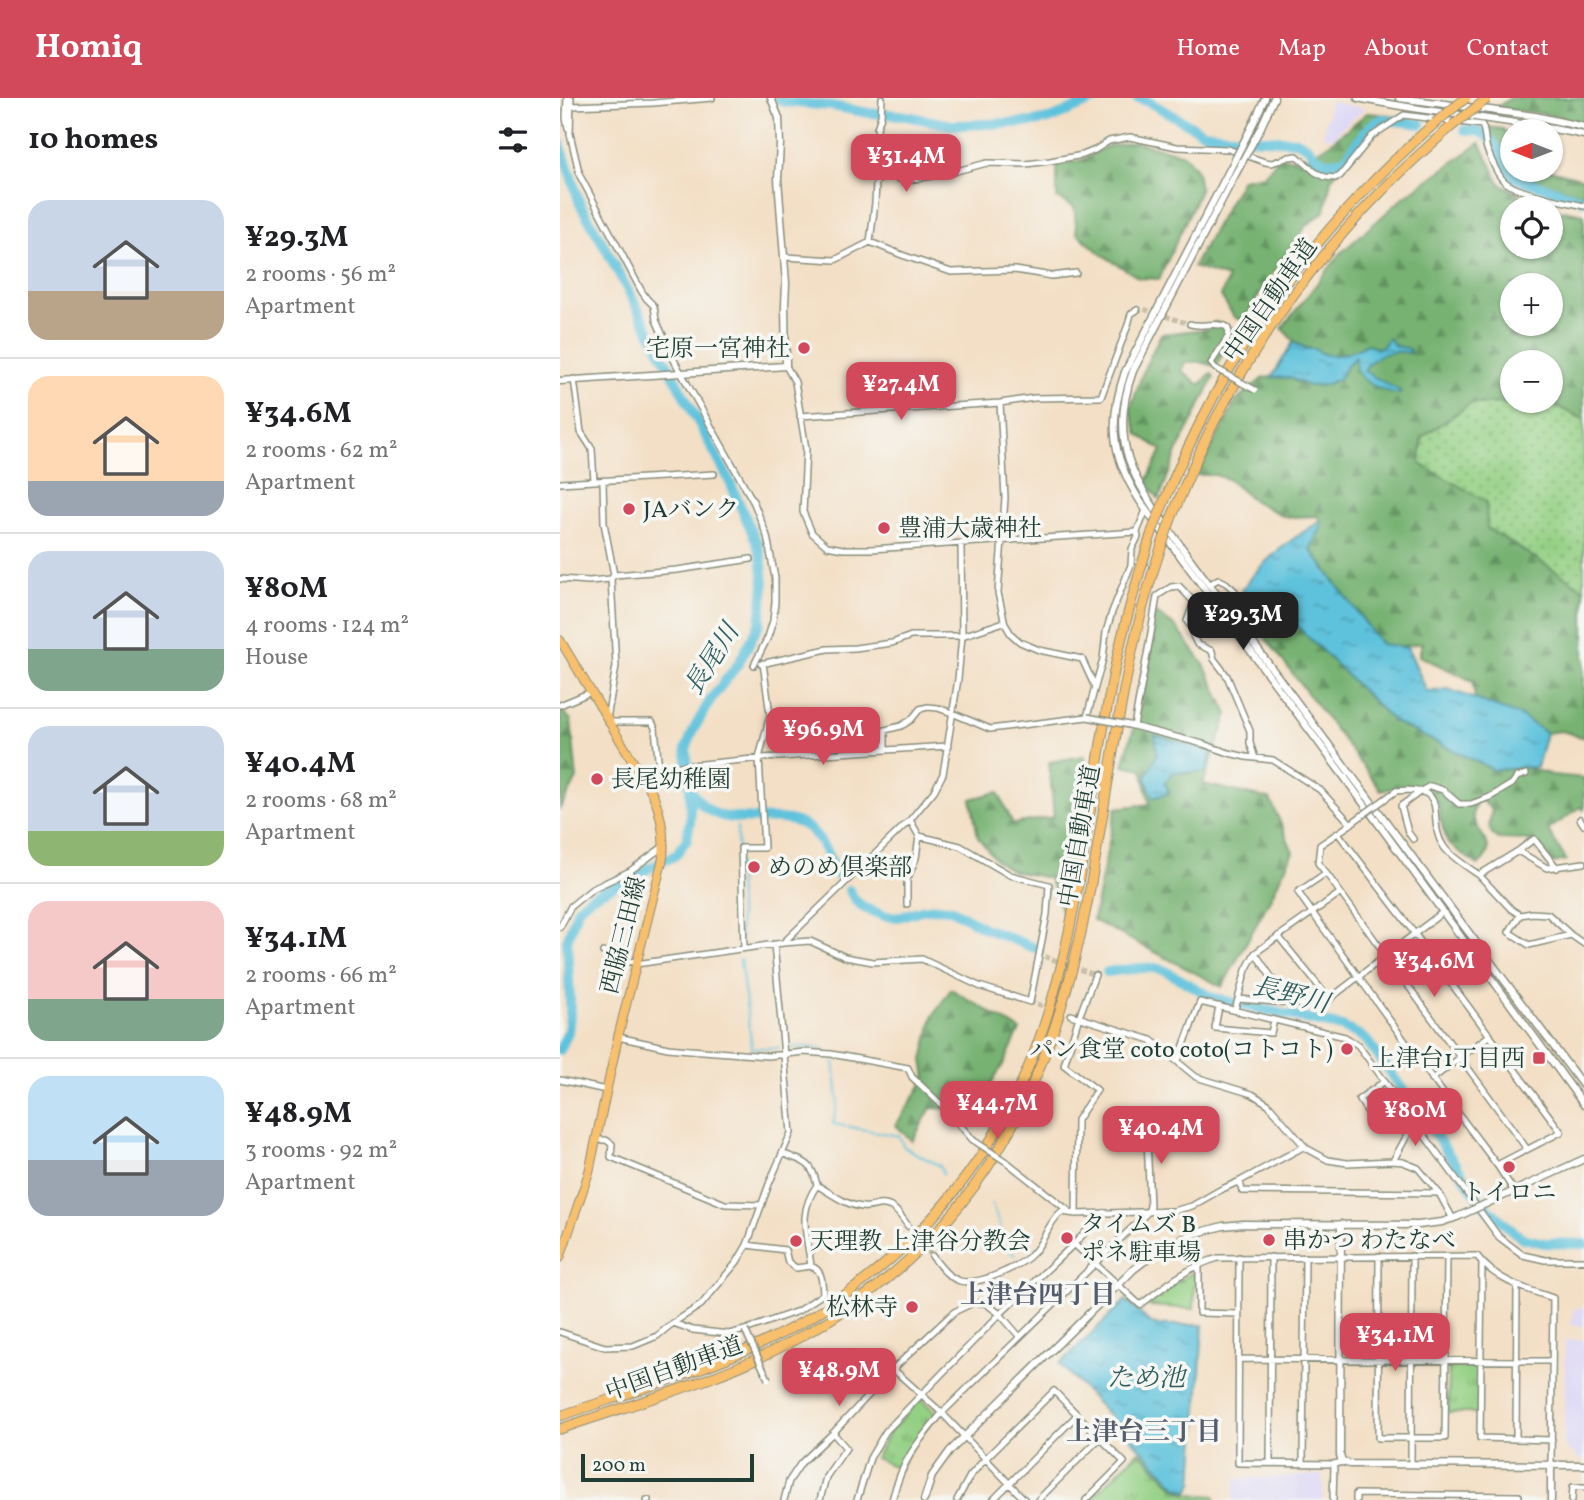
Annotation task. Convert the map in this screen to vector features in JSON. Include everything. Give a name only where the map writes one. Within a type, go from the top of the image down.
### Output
[{"type":"highway","name":"中国自動車道","points":[[560,1416],[666,1381],[726,1358],[793,1327],[859,1285],[886,1263],[943,1206],[978,1161],[1026,1074],[1050,1006],[1077,892],[1115,669],[1134,590],[1152,532],[1177,472],[1207,407],[1240,352],[1266,310],[1311,251],[1389,165],[1466,98]]},
{"type":"highway","name":"中国自動車道","points":[[560,1429],[730,1370],[799,1338],[830,1320],[867,1295],[919,1250],[967,1198],[987,1170],[1037,1078],[1066,996],[1089,895],[1127,671],[1146,593],[1161,545],[1203,444],[1250,358],[1320,259],[1405,168],[1487,98]]},
{"type":"main road","name":"西脇三田線","points":[[560,640],[653,795],[660,812],[664,836],[658,877],[618,1037],[596,1140],[581,1198],[560,1258]]},
{"type":"street","points":[[569,98],[570,134]]},
{"type":"street","points":[[569,98],[566,118],[580,176],[642,292],[654,306],[656,320],[681,373],[754,503],[767,536],[775,578],[775,602],[770,629],[754,666],[827,649],[892,643],[911,636],[962,636],[1004,622]]},
{"type":"street","points":[[571,106],[712,98]]},
{"type":"street","points":[[771,98],[779,118],[778,179],[785,257],[786,366],[795,382],[806,449],[803,512],[812,533],[827,546],[843,549],[1137,533]]},
{"type":"street","points":[[882,98],[877,128],[887,173]]},
{"type":"street","points":[[1257,125],[1265,98]]},
{"type":"street","points":[[1274,98],[1125,372],[1116,396],[1115,432],[1121,466],[1146,510],[1584,1105]]},
{"type":"street","points":[[1358,98],[1417,110],[1515,122],[1584,135]]},
{"type":"street","points":[[1399,98],[1535,117],[1584,127]]},
{"type":"street","points":[[887,173],[903,181],[988,163],[1026,164],[1050,161],[1083,155],[1109,141],[1130,137],[1177,147],[1228,149],[1272,163],[1297,156],[1315,172],[1335,178],[1340,176],[1372,136],[1404,115],[1482,125],[1488,152],[1504,181],[1546,198],[1584,206]]},
{"type":"street","points":[[1233,171],[1133,371],[1122,423],[1129,464],[1137,482],[1209,584],[1584,1087]]},
{"type":"street","points":[[870,242],[876,183],[887,173]]},
{"type":"street","points":[[785,257],[835,260],[870,242],[951,272],[1015,270],[1052,276],[1076,273]]},
{"type":"street","points":[[800,416],[1000,403],[1034,398],[1101,397],[1130,317],[1138,310]]},
{"type":"street","points":[[1190,324],[1221,324],[1227,327],[1228,337],[1211,363],[1215,368],[1255,390]]},
{"type":"street","points":[[560,381],[786,366]]},
{"type":"street","points":[[574,379],[581,432],[592,449],[594,481]]},
{"type":"street","points":[[1000,403],[1005,498],[998,593],[1004,622],[1020,642],[1039,650],[1082,659],[1095,687]]},
{"type":"street","points":[[560,483],[714,474]]},
{"type":"street","points":[[603,481],[604,523],[612,577],[616,666],[608,720],[652,722],[659,769]]},
{"type":"street","points":[[1087,717],[1103,659],[1106,632],[1131,565],[1132,549],[1146,510]]},
{"type":"street","points":[[783,943],[910,820],[934,791],[943,774],[962,636],[961,544]]},
{"type":"street","points":[[560,579],[589,582],[751,559]]},
{"type":"street","points":[[1131,726],[1157,596],[1171,587],[1179,586],[1206,615],[1212,615],[1233,600],[1235,592],[1218,579],[1209,584]]},
{"type":"street","points":[[1194,602],[1187,621],[1197,644],[1212,651],[1214,659],[1227,676],[1250,732],[1255,758]]},
{"type":"street","points":[[744,948],[741,848],[764,848],[759,758],[770,715],[764,663]]},
{"type":"street","points":[[560,705],[591,692]]},
{"type":"street","points":[[886,750],[885,730],[901,726],[911,720],[920,709],[928,707],[939,708],[990,729],[1087,717],[1203,744],[1229,753],[1273,760],[1320,790],[1352,823]]},
{"type":"street","points":[[640,772],[759,758],[947,746]]},
{"type":"street","points":[[1413,839],[1408,832],[1401,806],[1421,790],[1430,786],[1443,790],[1459,804],[1471,804],[1490,797],[1512,784],[1517,777],[1526,774]]},
{"type":"street","points":[[1527,1149],[1318,863],[1320,845],[1396,791],[1421,790],[1435,805],[1443,846],[1479,875],[1511,909],[1520,915],[1548,914],[1584,944]]},
{"type":"street","points":[[906,904],[906,880],[916,858],[919,836],[910,820]]},
{"type":"street","points":[[1338,833],[1561,1132],[1497,1165]]},
{"type":"street","points":[[603,951],[615,956],[618,963],[636,963],[774,944],[810,942],[845,957],[873,962],[922,959],[979,986],[1030,1002],[1047,914],[1049,885],[1010,874],[960,846],[919,836]]},
{"type":"street","points":[[1479,875],[1534,839],[1557,868]]},
{"type":"street","points":[[560,927],[571,906],[592,889],[630,871],[664,846]]},
{"type":"street","points":[[1518,851],[1547,868],[1584,863]]},
{"type":"street","points":[[1326,873],[1298,892],[1514,1191]]},
{"type":"street","points":[[1235,1010],[1246,970],[1255,953],[1340,893]]},
{"type":"street","points":[[1238,999],[1319,1007],[1443,912]]},
{"type":"street","points":[[1520,915],[1509,932],[1530,945],[1571,935]]},
{"type":"street","points":[[1278,936],[1329,1000]]},
{"type":"street","points":[[560,1332],[606,1347],[633,1346],[657,1336],[673,1322],[701,1306],[737,1262],[747,1245],[791,1133],[774,944]]},
{"type":"street","points":[[1255,953],[1289,1003]]},
{"type":"street","points":[[1074,1214],[1077,1120],[1097,1090],[1064,1065],[1095,975]]},
{"type":"street","points":[[1178,1061],[1200,1002],[1345,1037],[1358,1045],[1499,1237],[1523,1255],[1545,1259],[1584,1260]]},
{"type":"street","points":[[1219,1006],[1215,1028],[1271,1033],[1275,1020]]},
{"type":"street","points":[[1071,1015],[1151,1040],[1196,1077],[1252,1094],[1268,1104],[1305,1146],[1328,1160],[1347,1163],[1393,1161],[1418,1168],[1440,1193],[1455,1218]]},
{"type":"street","points":[[1432,1079],[1490,1035]]},
{"type":"street","points":[[618,1037],[690,1050],[768,1056],[804,1052],[831,1054],[908,1068],[912,1077],[945,1108],[973,1140],[1074,1214]]},
{"type":"street","points":[[560,1080],[606,1090]]},
{"type":"street","points":[[1385,1081],[1359,1099],[1371,1117],[1387,1118],[1405,1108]]},
{"type":"street","points":[[892,1500],[901,1470],[917,1442],[942,1413],[1148,1212],[1150,1206],[1146,1116]]},
{"type":"street","points":[[1393,1161],[1415,1121]]},
{"type":"street","points":[[596,1140],[606,1140],[612,1144],[611,1157],[725,1204],[762,1205]]},
{"type":"street","points":[[932,1256],[947,1274],[962,1281],[988,1278],[1022,1262],[1032,1254],[1047,1233],[1051,1220],[1061,1212],[1074,1214],[1173,1211],[1192,1206],[1305,1146]]},
{"type":"street","points":[[782,1153],[807,1163],[814,1170],[817,1185],[807,1203],[804,1226],[811,1266]]},
{"type":"street","points":[[924,1500],[938,1465],[950,1451],[1140,1265],[1155,1253],[1184,1238],[1213,1228],[1242,1224],[1436,1224],[1455,1218],[1584,1159]]},
{"type":"street","points":[[1240,1181],[1242,1191],[1440,1193]]},
{"type":"street","points":[[817,1185],[861,1207],[889,1206],[895,1209],[908,1226]]},
{"type":"street","points":[[857,1500],[870,1458],[886,1431],[1000,1314],[1104,1213]]},
{"type":"street","points":[[1341,1224],[1342,1462]]},
{"type":"street","points":[[1074,1244],[1139,1305],[1183,1272],[1218,1258],[1477,1256],[1502,1278],[1553,1298],[1551,1500]]},
{"type":"street","points":[[673,1322],[693,1330],[729,1334],[798,1311],[823,1294],[822,1276],[816,1267],[796,1268],[788,1262],[785,1250],[747,1245]]},
{"type":"street","points":[[1379,1256],[1378,1438],[1446,1438],[1447,1256]]},
{"type":"street","points":[[1411,1464],[1412,1256]]},
{"type":"street","points":[[1239,1257],[1238,1463],[1584,1465]]},
{"type":"street","points":[[1270,1464],[1271,1257]]},
{"type":"street","points":[[1303,1463],[1305,1257]]},
{"type":"street","points":[[1482,1262],[1480,1438],[1552,1440]]},
{"type":"street","points":[[1199,1264],[1199,1313],[1238,1314]]},
{"type":"street","points":[[1516,1439],[1517,1286]]},
{"type":"street","points":[[783,1500],[789,1481],[801,1463],[893,1369],[954,1312],[973,1303],[985,1303],[1000,1314],[1019,1336]]},
{"type":"street","points":[[745,1330],[768,1379]]},
{"type":"street","points":[[1238,1359],[1552,1361]]},
{"type":"street","points":[[893,1369],[942,1413],[1026,1500]]},
{"type":"street","points":[[957,1500],[970,1476],[985,1459],[1054,1391],[1124,1462],[1086,1500]]},
{"type":"street","points":[[993,1500],[1077,1415]]},
{"type":"street","points":[[820,1500],[826,1477],[846,1448],[833,1433]]},
{"type":"street","points":[[1038,1500],[1100,1438]]},
{"type":"street","points":[[1333,1500],[1334,1464]]},
{"type":"street","points":[[1572,1500],[1573,1487],[1584,1487]]},
{"type":"street","points":[[1356,1500],[1356,1494],[1457,1498],[1519,1496],[1519,1500]]},
{"type":"shaded area","points":[[1330,101],[1365,109],[1340,129],[1334,138],[1323,136]]},
{"type":"shaded area","points":[[1584,1308],[1584,1328],[1571,1325],[1574,1309]]},
{"type":"shaded area","points":[[1565,1340],[1584,1340],[1584,1459],[1578,1459],[1564,1445]]},
{"type":"shaded area","points":[[1322,1475],[1324,1500],[1234,1500],[1235,1479]]},
{"type":"green space","points":[[1510,98],[1584,99],[1584,123],[1545,114],[1496,108]]},
{"type":"green space","points":[[1367,113],[1391,115],[1365,137],[1331,179],[1325,211],[1306,226],[1243,321],[1234,317],[1221,296],[1228,278],[1193,267],[1242,179],[1264,175],[1279,157],[1301,162]]},
{"type":"green space","points":[[1487,127],[1500,129],[1500,148],[1497,143],[1487,133]]},
{"type":"green space","points":[[1135,142],[1180,153],[1197,171],[1200,190],[1159,279],[1139,278],[1101,254],[1077,233],[1074,207],[1057,198],[1057,166],[1082,160],[1105,147]]},
{"type":"green space","points":[[1480,143],[1500,184],[1523,196],[1500,196],[1500,259],[1563,259],[1563,210],[1584,214],[1584,419],[1563,409],[1563,350],[1500,350],[1500,403],[1470,404],[1422,437],[1420,464],[1486,501],[1487,528],[1584,589],[1584,738],[1562,731],[1546,733],[1521,716],[1475,699],[1473,681],[1419,656],[1422,643],[1398,647],[1381,644],[1310,548],[1320,528],[1318,516],[1283,516],[1254,501],[1228,479],[1215,475],[1197,475],[1236,401],[1263,378],[1290,378],[1300,384],[1339,379],[1347,365],[1356,357],[1364,380],[1393,393],[1400,391],[1364,372],[1377,357],[1396,351],[1410,353],[1409,349],[1387,341],[1383,347],[1377,349],[1367,344],[1348,353],[1327,355],[1300,346],[1282,328],[1341,253],[1404,197]]},
{"type":"green space","points":[[1563,173],[1584,179],[1584,195],[1540,182],[1563,182]]},
{"type":"green space","points":[[1215,322],[1236,330],[1216,366],[1185,362],[1182,371],[1200,385],[1211,373],[1214,377],[1178,450],[1159,499],[1146,483],[1162,450],[1138,434],[1130,409],[1145,367],[1161,334],[1208,329]]},
{"type":"green space","points":[[1500,403],[1500,413],[1563,413],[1563,409],[1584,419],[1584,589],[1487,528],[1420,464],[1422,437],[1470,404]]},
{"type":"green space","points":[[1261,600],[1278,607],[1394,722],[1494,770],[1525,767],[1552,775],[1584,778],[1584,810],[1581,807],[1548,830],[1566,860],[1549,864],[1528,840],[1495,837],[1490,827],[1492,810],[1478,797],[1473,812],[1474,819],[1488,851],[1478,865],[1448,844],[1438,802],[1421,786],[1381,790],[1245,611]]},
{"type":"green space","points":[[1155,612],[1177,628],[1204,665],[1228,714],[1203,784],[1270,799],[1293,852],[1222,987],[1093,920],[1116,808],[1150,804],[1142,769],[1123,765],[1144,693]]},
{"type":"green space","points":[[560,709],[571,720],[577,779],[560,808]]},
{"type":"green space","points":[[1085,756],[1087,779],[1073,872],[1063,915],[1049,878],[1012,871],[997,861],[978,837],[971,799],[998,792],[1013,824],[1054,817],[1049,762]]},
{"type":"green space","points":[[951,989],[1020,1030],[975,1111],[931,1108],[912,1141],[896,1125],[926,1078],[923,1060],[933,1016]]},
{"type":"green space","points":[[1195,1271],[1194,1309],[1148,1306],[1169,1287]]},
{"type":"green space","points":[[1449,1362],[1479,1362],[1478,1413],[1448,1413]]},
{"type":"green space","points":[[921,1398],[937,1414],[915,1441],[899,1469],[875,1458],[889,1433]]},
{"type":"green space","points":[[1139,1451],[1176,1489],[1187,1494],[1215,1496],[1215,1500],[1090,1500]]},
{"type":"water","points":[[1389,338],[1395,346],[1409,349],[1410,353],[1384,354],[1372,360],[1364,371],[1400,391],[1400,394],[1382,389],[1363,379],[1356,369],[1356,357],[1347,365],[1339,379],[1324,385],[1309,386],[1290,378],[1272,377],[1293,342],[1307,349],[1334,355],[1348,353],[1367,344],[1377,349]]},
{"type":"water","points":[[1321,521],[1321,529],[1310,549],[1381,644],[1408,648],[1427,692],[1448,689],[1521,716],[1546,733],[1537,767],[1494,770],[1394,722],[1278,607],[1241,592],[1257,571],[1277,552]]},
{"type":"water","points":[[1155,735],[1212,752],[1206,772],[1173,772],[1165,782],[1169,793],[1153,798],[1146,778],[1157,754]]},
{"type":"water","name":"ため池","points":[[1126,1300],[1155,1325],[1203,1325],[1193,1483],[1188,1492],[1177,1487],[1060,1364]]},
{"type":"waterway","points":[[779,99],[785,102],[964,125],[1034,122],[1053,118],[1098,98]]},
{"type":"waterway","points":[[1137,98],[1204,133],[1296,141],[1307,146],[1324,162],[1336,162],[1346,158],[1365,131],[1382,119],[1421,124]]},
{"type":"waterway","points":[[1465,130],[1478,131],[1488,137],[1515,178],[1584,200]]},
{"type":"waterway","name":"長尾川","points":[[560,143],[580,204],[728,478],[756,541],[761,556],[764,584],[760,623],[738,664],[711,699],[686,749],[690,790],[687,839],[676,855],[591,897],[578,908],[567,941],[570,1015],[568,1032],[560,1050]]},
{"type":"waterway","name":"長野川","points":[[690,790],[706,808],[719,815],[743,819],[782,819],[805,825],[818,838],[839,876]]},
{"type":"waterway","points":[[737,827],[740,942]]},
{"type":"waterway","name":"長野川","points":[[849,890],[864,908],[885,916],[898,917],[936,908],[951,909],[984,928],[1035,948]]},
{"type":"waterway","points":[[740,959],[752,1048],[779,1048]]},
{"type":"waterway","name":"長野川","points":[[1107,972],[1143,968],[1164,970],[1213,998],[1342,1027],[1359,1035],[1367,1041],[1426,1121],[1481,1202],[1523,1238],[1544,1243],[1584,1244]]},
{"type":"waterway","points":[[792,1048],[824,1049]]},
{"type":"waterway","points":[[834,1061],[838,1100],[833,1124],[899,1136],[904,1147],[940,1166],[943,1174]]},
{"type":"waterway","points":[[991,1203],[1010,1251],[1015,1255]]},
{"type":"tunnel","points":[[1137,310],[1143,309],[1190,324]]},
{"type":"tunnel","points":[[1038,954],[1095,975]]},
{"type":"tunnel","points":[[1030,1002],[1050,1008]]},
{"type":"tunnel","points":[[908,1226],[932,1256]]},
{"type":"place","name":"宅原一宮神社","points":[[804,348]]},
{"type":"place","name":"JAバンク","points":[[629,509]]},
{"type":"place","name":"豊浦大歳神社","points":[[884,528]]},
{"type":"place","name":"長尾幼稚園","points":[[597,779]]},
{"type":"place","name":"めのめ倶楽部","points":[[754,867]]},
{"type":"place","name":"パン食堂 coto coto(コトコト)","points":[[1347,1049]]},
{"type":"place","name":"上津台1丁目西","points":[[1539,1058]]},
{"type":"place","name":"トイロニ","points":[[1509,1167]]},
{"type":"place","name":"タイムズ B ポネ駐車場","points":[[1067,1238]]},
{"type":"place","name":"串かつ わたなべ","points":[[1269,1240]]},
{"type":"place","name":"天理教 上津谷分教会","points":[[796,1241]]},
{"type":"place","name":"松林寺","points":[[912,1307]]},
{"type":"district","name":"上津台四丁目","points":[[1038,1294]]},
{"type":"district","name":"上津台三丁目","points":[[1144,1431]]}]
